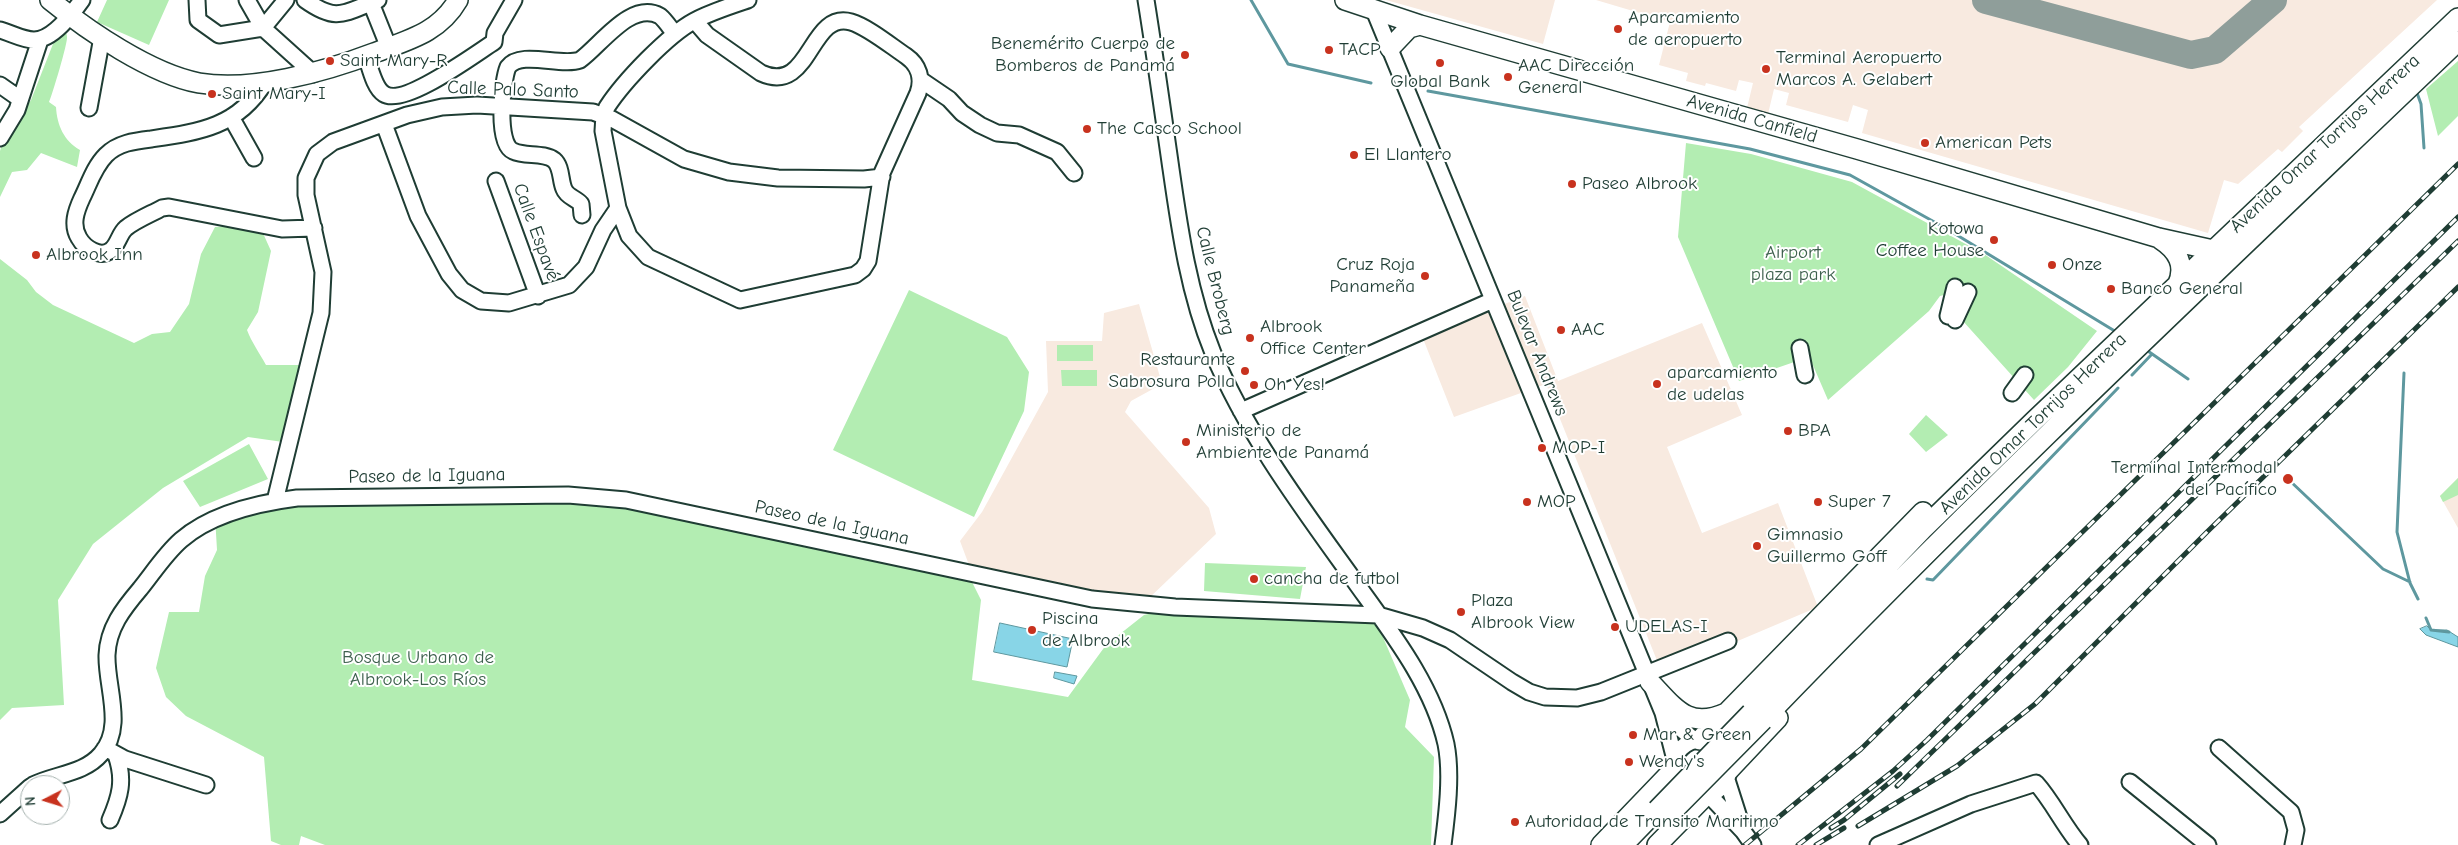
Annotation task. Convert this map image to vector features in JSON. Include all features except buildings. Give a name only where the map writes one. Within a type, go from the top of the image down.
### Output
[{"type":"main road","points":[[50,0],[102,38],[148,63],[186,80],[221,84],[265,82],[314,74],[389,48],[437,26],[451,12],[458,0]]},
{"type":"main road","name":"Avenida Canfield","points":[[1345,0],[1420,25],[1857,149],[2159,238],[2213,250]]},
{"type":"main road","name":"Avenida Omar Torrijos Herrera","points":[[2157,316],[2177,286],[2213,250],[2458,18]]},
{"type":"main road","points":[[1390,48],[1409,28],[1420,25]]},
{"type":"main road","name":"Avenida Omar Torrijos Herrera","points":[[1750,715],[1984,497],[2112,359],[2157,316],[2458,41]]},
{"type":"main road","points":[[2159,238],[2175,251],[2180,260],[2182,271],[2177,286]]},
{"type":"main road","name":"Avenida Omar Torrijos Herrera","points":[[1640,845],[1657,822],[1750,715],[1883,571],[2012,441],[2112,359]]},
{"type":"main road","points":[[1649,678],[1678,712],[1689,718],[1708,719],[1750,715]]},
{"type":"main road","points":[[1698,741],[1750,715]]},
{"type":"main road","points":[[1728,775],[1750,715]]},
{"type":"main road","points":[[1657,822],[1674,765]]},
{"type":"main road","points":[[1601,845],[1657,822],[1707,795]]},
{"type":"main road","name":"Avenida Omar Torrijos Herrera","points":[[1623,845],[1657,822]]},
{"type":"street","points":[[0,30],[26,39],[40,40],[52,33],[82,0]]},
{"type":"street","points":[[196,0],[198,20],[219,36],[263,28],[286,0]]},
{"type":"street","points":[[247,0],[263,28],[314,74]]},
{"type":"street","points":[[304,0],[321,12],[330,15],[339,15],[375,1],[389,48]]},
{"type":"street","points":[[510,63],[494,42],[495,33],[514,0]]},
{"type":"street","points":[[695,20],[707,35],[764,75],[775,77],[787,74],[797,68],[828,26],[839,22],[850,22],[910,59],[917,68],[920,80],[918,93],[887,161],[882,177],[869,257],[863,269],[849,278],[748,300],[734,298],[648,257],[637,248],[629,236],[618,208],[603,131],[604,115],[616,95],[675,34],[695,20],[748,0]]},
{"type":"street","name":"Calle Broberg","points":[[1146,0],[1188,275],[1206,335],[1240,411],[1269,459],[1378,615],[1424,686],[1436,712],[1446,746],[1448,800],[1443,845]]},
{"type":"street","name":"Bulevar Andrews","points":[[1373,8],[1663,713],[1674,765]]},
{"type":"street","points":[[582,215],[581,204],[565,191],[559,168],[555,161],[515,152],[506,146],[503,137],[502,106],[506,71],[510,63],[520,59],[571,62],[580,60],[627,14],[638,9],[654,12],[675,34]]},
{"type":"street","points":[[89,108],[102,38]]},
{"type":"street","points":[[0,138],[14,118],[40,40]]},
{"type":"street","points":[[366,56],[380,91],[386,96],[394,96],[439,79],[494,42]]},
{"type":"street","points":[[920,80],[949,99],[962,113],[980,125],[997,133],[1019,135],[1057,152],[1074,173]]},
{"type":"street","points":[[265,82],[257,96],[231,117],[206,130],[127,143],[110,152],[94,170],[76,214],[76,230],[80,239],[91,250],[106,252],[111,250],[126,228],[162,208],[169,207],[282,229],[314,228]]},
{"type":"street","points":[[0,85],[20,99]]},
{"type":"street","name":"Calle Palo Santo","points":[[276,501],[321,314],[322,272],[305,186],[308,169],[317,154],[338,140],[417,112],[442,107],[469,105],[502,106],[593,112],[604,115],[668,151],[702,165],[729,172],[778,178],[882,177]]},
{"type":"street","points":[[231,117],[254,158]]},
{"type":"street","points":[[384,124],[418,216],[449,274],[457,285],[474,298],[493,304],[509,304],[569,285],[582,274],[603,230],[618,208]]},
{"type":"street","name":"Calle Espavé","points":[[496,181],[538,296]]},
{"type":"street","points":[[1951,318],[1961,289]]},
{"type":"street","points":[[1240,411],[1494,300]]},
{"type":"street","points":[[1800,348],[1805,375]]},
{"type":"street","points":[[2012,393],[2025,375]]},
{"type":"street","name":"Paseo de la Iguana","points":[[111,752],[113,722],[108,649],[113,628],[121,613],[174,547],[188,535],[230,513],[276,501],[297,498],[568,494],[601,497],[626,500],[970,572],[1056,593],[1092,599],[1134,604],[1378,615],[1423,628],[1450,640],[1512,682],[1529,692],[1545,697],[1583,697],[1649,678],[1728,641]]},
{"type":"street","name":"Bulevar Andrews","points":[[1663,713],[1698,741]]},
{"type":"street","points":[[1728,775],[1721,788],[1707,795],[1687,792],[1680,786],[1674,765],[1682,749],[1698,741],[1710,742],[1721,748],[1727,758],[1728,775],[1743,831]]},
{"type":"street","points":[[2219,748],[2291,812],[2296,830],[2293,845]]},
{"type":"street","points":[[110,820],[122,788],[120,770],[111,752]]},
{"type":"street","points":[[62,775],[86,766],[102,754],[111,752],[206,784]]},
{"type":"street","points":[[2130,782],[2208,845]]},
{"type":"street","points":[[1878,845],[1971,804],[2036,783],[2046,794],[2064,825],[2080,845]]},
{"type":"street","points":[[1707,795],[1743,831],[1753,845]]},
{"type":"street","points":[[0,814],[20,796]]},
{"type":"shaded area","points":[[1386,0],[1555,0],[1543,44]]},
{"type":"shaded area","points":[[1596,0],[2437,0],[2299,127],[2303,131],[2282,152],[2278,149],[2238,184],[2224,180],[2208,233],[1862,133],[1868,110],[1853,105],[1848,122],[1786,105],[1789,93],[1774,89],[1768,114],[1747,108],[1753,83],[1739,80],[1736,91],[1706,83],[1705,86],[1686,81],[1688,73],[1659,65],[1670,22]]},
{"type":"shaded area","points":[[1525,296],[1558,381],[1702,323],[1742,415],[1667,447],[1702,533],[1778,503],[1818,607],[1662,673],[1546,384],[1454,417],[1422,336]]},
{"type":"shaded area","points":[[1139,304],[1162,384],[1131,401],[1125,412],[1209,508],[1216,534],[1146,601],[1057,587],[969,565],[960,541],[982,512],[1048,392],[1046,341],[1102,341],[1104,313]]},
{"type":"shaded area","points":[[2458,478],[2458,528],[2440,496]]},
{"type":"green space","points":[[107,0],[169,0],[149,45],[97,22]]},
{"type":"green space","points":[[62,21],[67,41],[49,102],[56,107],[62,132],[80,150],[77,167],[41,153],[27,170],[12,172],[0,197],[0,151],[3,141],[31,100]]},
{"type":"green space","points":[[2458,61],[2458,116],[2438,136],[2426,89]]},
{"type":"green space","name":"Airport plaza park","points":[[1686,143],[1751,154],[1852,182],[1984,254],[2097,331],[2068,367],[2034,400],[1962,320],[1948,294],[1940,296],[1929,311],[1828,400],[1812,363],[1803,359],[1739,381],[1678,237]]},
{"type":"green space","points":[[241,225],[262,231],[271,251],[258,312],[247,330],[249,335],[266,365],[302,365],[283,442],[248,437],[163,488],[93,544],[58,600],[64,705],[12,708],[0,720],[0,259],[27,280],[36,292],[53,305],[134,343],[152,334],[170,332],[189,304],[201,254],[215,227]]},
{"type":"green space","points":[[909,290],[1007,337],[1029,372],[1024,411],[974,517],[833,450]]},
{"type":"green space","points":[[1057,345],[1093,345],[1093,361],[1057,361]]},
{"type":"green space","points":[[1061,370],[1097,370],[1097,386],[1062,386]]},
{"type":"green space","points":[[1926,415],[1948,435],[1926,452],[1909,434]]},
{"type":"green space","points":[[249,444],[268,479],[200,507],[183,481]]},
{"type":"green space","points":[[2458,478],[2458,495],[2443,502],[2440,496]]},
{"type":"green space","name":"Bosque Urbano de Albrook-Los Ríos","points":[[288,492],[621,500],[968,574],[981,600],[972,680],[1068,697],[1106,645],[1144,615],[1178,607],[1373,614],[1410,700],[1405,727],[1434,757],[1431,845],[325,845],[301,836],[299,845],[281,845],[271,841],[264,757],[186,716],[166,697],[156,668],[169,612],[199,612],[205,576],[217,550],[215,516]]},
{"type":"green space","name":"cancha de futbol","points":[[1205,563],[1306,567],[1300,599],[1204,591]]},
{"type":"water","points":[[1000,623],[1073,639],[1067,667],[994,652]]},
{"type":"water","points":[[2427,626],[2431,630],[2447,630],[2458,637],[2458,647],[2426,635],[2420,629]]},
{"type":"water","points":[[1055,672],[1077,676],[1074,684],[1054,678]]},
{"type":"waterway","points":[[1251,0],[1288,64],[1371,83]]},
{"type":"waterway","points":[[1428,91],[1750,149],[1850,175],[1947,229],[2118,333]]},
{"type":"waterway","points":[[2417,93],[2421,104],[2424,148]]},
{"type":"waterway","points":[[2145,349],[2188,379]]},
{"type":"waterway","points":[[2132,375],[2152,354]]},
{"type":"waterway","points":[[2404,373],[2397,532],[2410,583],[2418,599]]},
{"type":"waterway","points":[[1927,579],[1933,580],[2118,388]]},
{"type":"waterway","points":[[2289,480],[2383,569],[2410,582]]},
{"type":"waterway","points":[[2426,618],[2431,630],[2449,632]]},
{"type":"taxiway","points":[[1986,0],[2191,55],[2215,50],[2273,0]]},
{"type":"railway","points":[[1745,845],[1861,749],[2458,164]]},
{"type":"railway","points":[[1798,845],[1893,771],[1927,740],[2458,217]]},
{"type":"railway","points":[[1897,786],[2458,241]]},
{"type":"railway","points":[[1858,826],[1957,766],[2035,704],[2208,531],[2458,287]]},
{"type":"railway","points":[[1831,828],[1844,820],[1900,774]]},
{"type":"railway","points":[[1816,845],[1844,828]]},
{"type":"place","name":"Aparcamiento de aeropuerto","points":[[1618,29]]},
{"type":"place","name":"TACP","points":[[1329,50]]},
{"type":"place","name":"Benemérito Cuerpo de Bomberos de Panamá","points":[[1185,55]]},
{"type":"place","name":"Saint Mary-R","points":[[330,61]]},
{"type":"place","name":"Global Bank","points":[[1440,63]]},
{"type":"place","name":"Terminal Aeropuerto Marcos A. Gelabert","points":[[1766,69]]},
{"type":"place","name":"AAC Dirección General","points":[[1508,77]]},
{"type":"place","name":"Saint Mary-I","points":[[212,94]]},
{"type":"place","name":"The Casco School","points":[[1087,129]]},
{"type":"place","name":"American Pets","points":[[1925,143]]},
{"type":"place","name":"El Llantero","points":[[1354,155]]},
{"type":"place","name":"Paseo Albrook","points":[[1572,184]]},
{"type":"place","name":"Kotowa Coffee House","points":[[1994,240]]},
{"type":"place","name":"Albrook Inn","points":[[36,255]]},
{"type":"place","name":"Onze","points":[[2052,265]]},
{"type":"place","name":"Cruz Roja Panameña","points":[[1425,276]]},
{"type":"place","name":"Banco General","points":[[2111,289]]},
{"type":"place","name":"AAC","points":[[1561,330]]},
{"type":"place","name":"Albrook Office Center","points":[[1250,338]]},
{"type":"place","name":"Restaurante Sabrosura Polla","points":[[1245,371]]},
{"type":"place","name":"aparcamiento de udelas","points":[[1657,384]]},
{"type":"place","name":"Oh Yes!","points":[[1254,385]]},
{"type":"place","name":"BPA","points":[[1788,431]]},
{"type":"place","name":"Ministerio de Ambiente de Panamá","points":[[1186,442]]},
{"type":"place","name":"MOP-I","points":[[1542,448]]},
{"type":"place","name":"Terminal Intermodal del Pacífico","points":[[2288,479]]},
{"type":"place","name":"MOP","points":[[1527,502]]},
{"type":"place","name":"Super 7","points":[[1818,502]]},
{"type":"place","name":"Gimnasio Guillermo Goff","points":[[1757,546]]},
{"type":"place","name":"cancha de futbol","points":[[1254,579]]},
{"type":"place","name":"Plaza Albrook View","points":[[1461,612]]},
{"type":"place","name":"UDELAS-I","points":[[1615,627]]},
{"type":"place","name":"Piscina de Albrook","points":[[1032,630]]},
{"type":"place","name":"Mar & Green","points":[[1633,735]]},
{"type":"place","name":"Wendy's","points":[[1629,762]]},
{"type":"place","name":"Autoridad de Transito Maritimo","points":[[1515,822]]}]
